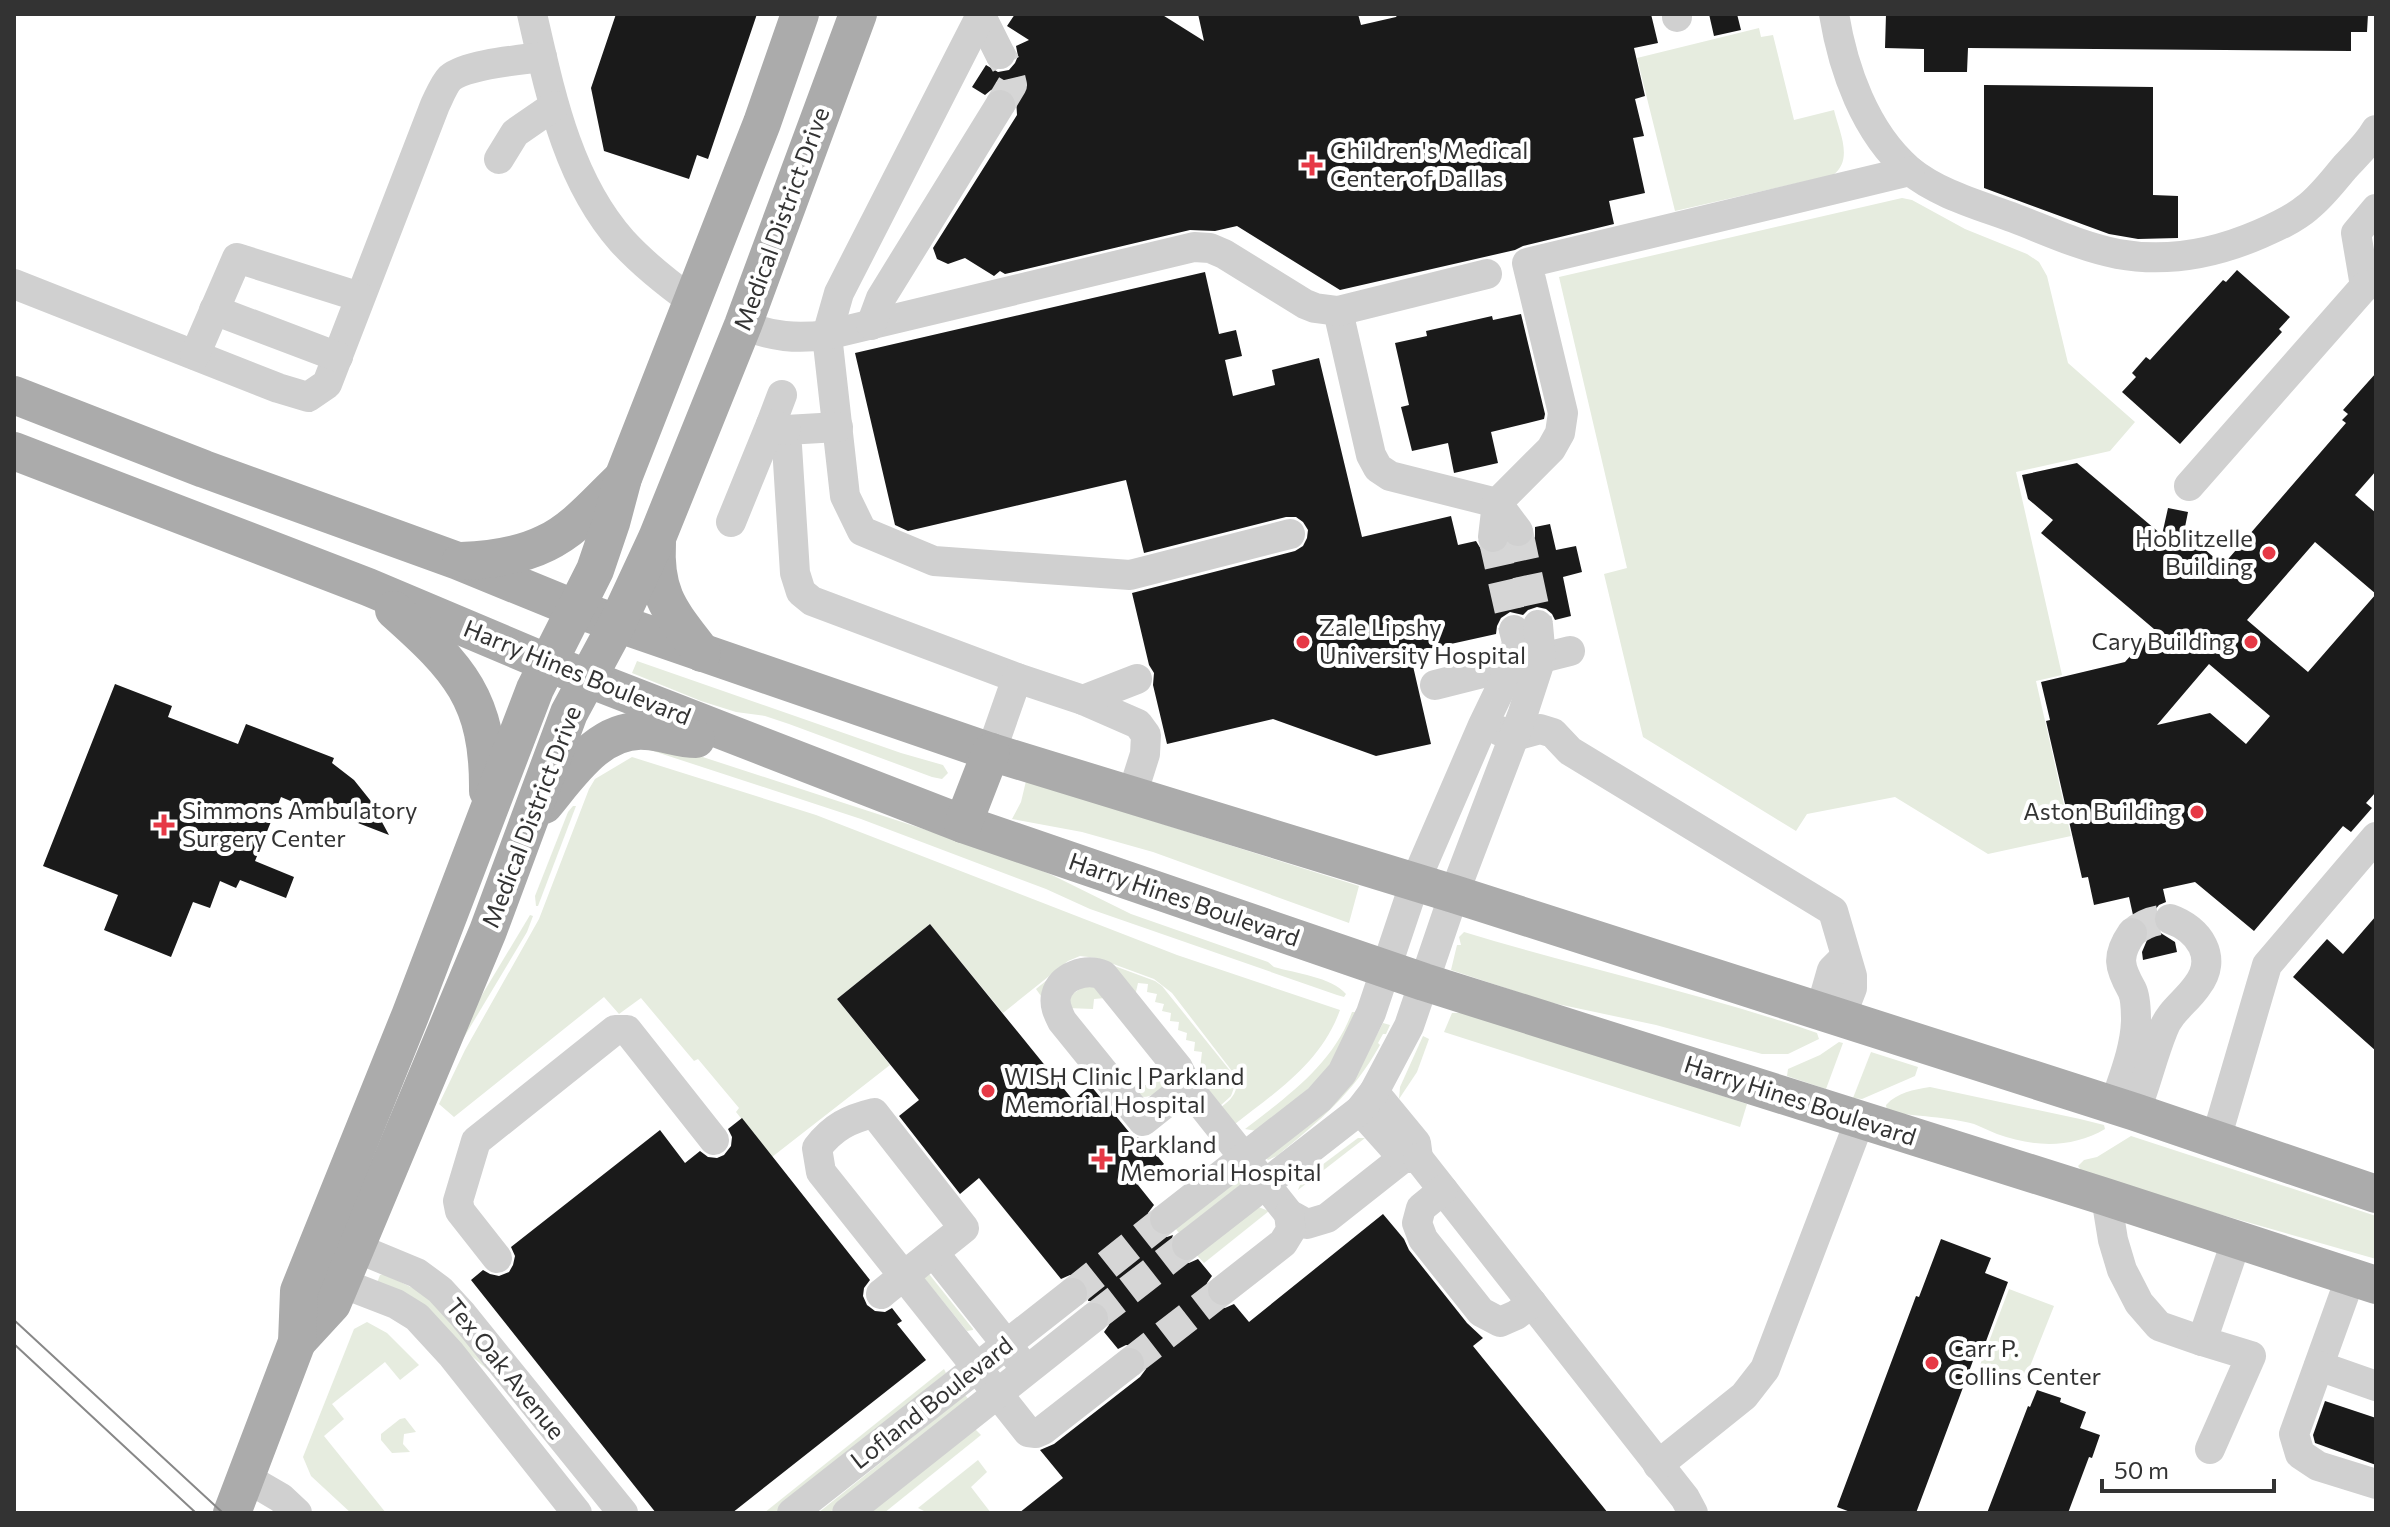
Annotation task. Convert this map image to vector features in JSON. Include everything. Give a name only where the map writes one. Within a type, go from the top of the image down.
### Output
[{"type":"main road","name":"Medical District Drive","points":[[339,1240],[400,1041],[535,689],[595,570],[623,478],[762,123],[800,14]]},
{"type":"main road","name":"Medical District Drive","points":[[232,1513],[297,1342],[332,1304],[324,1276],[339,1240],[488,931],[569,713],[617,624],[657,538],[743,325],[858,14]]},
{"type":"main road","points":[[692,301],[743,325]]},
{"type":"main road","points":[[14,395],[204,469],[458,561],[617,624],[991,752],[1454,894],[2124,1109],[2376,1194]]},
{"type":"main road","name":"Harry Hines Boulevard","points":[[14,451],[368,587],[588,679],[963,824],[1424,982],[2363,1280]]},
{"type":"main road","points":[[185,517],[204,469]]},
{"type":"main road","points":[[458,561],[494,559],[546,543],[575,524],[623,478]]},
{"type":"main road","points":[[657,538],[655,567],[669,610],[702,653]]},
{"type":"main road","points":[[368,587],[443,656],[469,694],[480,715],[486,741],[488,812]]},
{"type":"main road","points":[[524,829],[594,749],[611,737],[646,730],[687,739],[740,738]]},
{"type":"main road","points":[[963,824],[991,752]]},
{"type":"street","points":[[532,14],[554,106],[583,181],[607,223],[623,242],[655,274],[692,301]]},
{"type":"street","points":[[1834,14],[1840,49],[1851,84],[1890,150],[1910,171],[1948,193],[2079,243],[2119,254],[2174,258],[2199,255],[2276,227],[2306,209],[2324,192],[2376,130]]},
{"type":"street","points":[[980,15],[1000,54]]},
{"type":"street","points":[[980,15],[839,293],[827,335],[845,496],[862,531],[934,561],[1130,575],[1290,534]]},
{"type":"street","points":[[14,284],[308,397],[327,384],[435,105],[449,78],[477,67],[542,57]]},
{"type":"street","points":[[871,325],[881,298],[1000,105]]},
{"type":"street","points":[[499,159],[515,133],[554,106]]},
{"type":"street","points":[[1497,503],[1551,449],[1560,433],[1563,413],[1527,263],[1910,171]]},
{"type":"street","points":[[2189,486],[2371,284],[2356,233],[2376,209]]},
{"type":"street","points":[[743,325],[765,334],[798,338],[827,335],[1194,247],[1210,248],[1224,254],[1305,304],[1338,311],[1487,274]]},
{"type":"street","points":[[195,355],[237,258],[360,297]]},
{"type":"street","points":[[214,310],[338,357]]},
{"type":"street","points":[[1338,311],[1371,455],[1378,468],[1390,476],[1497,503]]},
{"type":"street","points":[[782,395],[779,427],[794,560],[801,592],[812,601],[1083,700],[1138,724],[1146,735],[1145,754],[1132,795]]},
{"type":"street","points":[[779,427],[838,427]]},
{"type":"street","points":[[731,522],[779,427]]},
{"type":"street","points":[[1497,503],[1506,534]]},
{"type":"street","points":[[1187,1245],[1367,1101],[1404,1036],[1541,658],[1526,627]]},
{"type":"street","points":[[1435,685],[1541,658]]},
{"type":"street","points":[[1165,1219],[1319,1099],[1342,1073],[1371,1013],[1415,882],[1483,725],[1541,658]]},
{"type":"street","points":[[991,752],[1017,678]]},
{"type":"street","points":[[1083,700],[1137,679]]},
{"type":"street","points":[[1483,725],[1515,736],[1540,729],[1553,733],[1570,751],[1833,911],[1852,976],[1852,988],[1830,1016]]},
{"type":"street","points":[[2216,1139],[2267,965],[2376,837]]},
{"type":"street","points":[[2124,1109],[2144,1092],[2163,1028],[2173,1011],[2199,984],[2205,971],[2206,957],[2195,932],[2170,919]]},
{"type":"street","points":[[2124,1109],[2136,1018],[2134,992],[2122,972],[2121,958],[2124,945],[2132,933]]},
{"type":"street","points":[[1187,1086],[1143,1121],[1062,1021],[1056,1006],[1059,989],[1083,972],[1093,971],[1103,975],[1289,1214],[1307,1224],[1327,1218],[1410,1158]]},
{"type":"street","points":[[497,1258],[460,1211],[458,1201],[476,1141],[615,1030],[627,1030],[714,1140]]},
{"type":"street","points":[[1367,1101],[1410,1158],[1443,1190],[1685,1498],[1693,1513]]},
{"type":"street","points":[[892,1285],[964,1228],[874,1113],[844,1121],[826,1136],[817,1148],[821,1172],[892,1285],[976,1368],[1028,1432],[1043,1430],[1129,1363]]},
{"type":"street","points":[[1658,1465],[1744,1396],[1765,1369],[1860,1120]]},
{"type":"street","points":[[1443,1190],[1421,1208],[1417,1223],[1423,1239],[1481,1312],[1500,1322],[1532,1303]]},
{"type":"street","points":[[2106,1197],[2122,1270],[2139,1303],[2159,1326],[2251,1356],[2210,1449]]},
{"type":"street","points":[[1223,1290],[1283,1243],[1291,1230],[1289,1214]]},
{"type":"street","points":[[2202,1341],[2237,1239]]},
{"type":"street","name":"Tex Oak Avenue","points":[[339,1240],[417,1273],[440,1290],[462,1314],[605,1507]]},
{"type":"street","points":[[934,1253],[1026,1371]]},
{"type":"street","name":"Tex Oak Avenue","points":[[324,1276],[396,1304],[417,1317],[451,1354],[577,1513]]},
{"type":"street","points":[[2363,1280],[2319,1366],[2294,1434],[2300,1454],[2318,1466],[2376,1484]]},
{"type":"street","name":"Lofland Boulevard","points":[[792,1513],[1072,1293]]},
{"type":"street","name":"Lofland Boulevard","points":[[847,1513],[1093,1318]]},
{"type":"street","points":[[2319,1366],[2376,1386]]},
{"type":"street","points":[[245,1477],[281,1498],[297,1513]]},
{"type":"shaded area","points":[[1759,28],[1761,37],[1773,35],[1794,120],[1834,110],[1843,145],[1843,161],[1833,175],[1675,211],[1637,58]]},
{"type":"shaded area","points":[[1902,198],[1912,200],[1965,229],[2027,254],[2039,262],[2047,276],[2068,363],[2135,422],[2110,451],[2016,472],[2062,675],[2036,681],[2071,836],[1988,854],[1895,797],[1807,814],[1796,831],[1643,737],[1604,574],[1627,568],[1559,277]]},
{"type":"shaded area","points":[[637,661],[943,765],[948,773],[942,779],[932,777],[765,716],[736,712],[701,701],[632,673]]},
{"type":"shaded area","points":[[669,746],[1006,856],[1131,914],[1268,962],[1274,967],[1332,983],[1346,994],[1344,997],[1337,995],[1090,909],[1046,889],[861,819],[644,748]]},
{"type":"shaded area","points":[[632,757],[816,815],[1177,955],[1340,1010],[1332,1029],[1310,1061],[1235,1124],[1221,1107],[1234,1093],[1237,1085],[1235,1075],[1172,993],[1154,979],[1097,958],[1080,956],[1068,961],[1003,1013],[930,924],[837,999],[890,1065],[772,1157],[736,1112],[739,1108],[641,998],[619,1014],[604,997],[454,1117],[439,1104],[465,1050],[539,919],[589,789],[595,779]]},
{"type":"shaded area","points":[[1026,781],[1359,886],[1349,923],[1153,852],[1082,832],[1012,819],[1021,802]]},
{"type":"shaded area","points":[[573,806],[576,806],[536,906],[535,896]]},
{"type":"shaded area","points":[[530,915],[533,916],[527,932],[463,1039],[464,1025]]},
{"type":"shaded area","points":[[1464,932],[1773,1019],[1817,1033],[1819,1039],[1788,1054],[1762,1054],[1656,1025],[1548,1002],[1451,970],[1457,945],[1461,945],[1459,937]]},
{"type":"shaded area","points":[[1081,958],[1101,961],[1162,986],[1232,1073],[1235,1085],[1231,1096],[1220,1106],[1209,1092],[1202,1082],[1202,1052],[1194,1051],[1195,1042],[1186,1040],[1187,1033],[1178,1030],[1179,1022],[1170,1021],[1171,1013],[1162,1011],[1164,1004],[1155,1002],[1157,994],[1147,992],[1148,984],[1138,983],[1135,996],[1115,974],[1046,1003],[1036,989],[1067,964]]},
{"type":"shaded area","points":[[1093,980],[1105,998],[1094,999],[1093,1009],[1067,1008],[1064,1000]]},
{"type":"shaded area","points":[[1352,1012],[1356,1012],[1325,1075],[1257,1131],[1245,1129],[1308,1078],[1333,1048]]},
{"type":"shaded area","points":[[1452,1013],[1464,1013],[1513,1027],[1747,1104],[1740,1127],[1444,1032]]},
{"type":"shaded area","points":[[1383,1023],[1390,1025],[1386,1034],[1383,1034],[1369,1063],[1346,1093],[1277,1156],[1268,1160],[1266,1158],[1361,1066]]},
{"type":"shaded area","points":[[1423,1036],[1429,1039],[1417,1072],[1399,1099],[1400,1087]]},
{"type":"shaded area","points":[[1839,1042],[1843,1043],[1826,1089],[1787,1076],[1788,1069],[1820,1055]]},
{"type":"shaded area","points":[[1871,1052],[1918,1067],[1915,1076],[1862,1099],[1853,1098]]},
{"type":"shaded area","points":[[1147,1076],[1174,1079],[1154,1094],[1140,1097],[1132,1088],[1134,1085],[1147,1085]]},
{"type":"shaded area","points":[[1930,1087],[2080,1119],[2104,1125],[2105,1129],[2065,1143],[2024,1142],[1974,1124],[1887,1112],[1886,1105],[1901,1094]]},
{"type":"shaded area","points":[[2131,1136],[2376,1216],[2376,1259],[2131,1189],[2084,1174],[2078,1166]]},
{"type":"shaded area","points":[[1358,1138],[1365,1138],[1298,1190],[1302,1180]]},
{"type":"shaded area","points":[[1240,1179],[1243,1183],[1179,1233],[1175,1228]]},
{"type":"shaded area","points":[[1253,1205],[1269,1211],[1204,1263],[1194,1252]]},
{"type":"shaded area","points":[[384,1274],[421,1292],[438,1305],[490,1370],[377,1283],[380,1275]]},
{"type":"shaded area","points":[[929,1274],[973,1330],[967,1331],[924,1278]]},
{"type":"shaded area","points":[[2009,1289],[2054,1306],[2021,1389],[1977,1373]]},
{"type":"shaded area","points":[[367,1322],[387,1333],[419,1365],[400,1380],[385,1362],[332,1404],[344,1419],[324,1436],[386,1513],[351,1513],[311,1476],[303,1457],[354,1329]]},
{"type":"shaded area","points":[[944,1369],[946,1373],[779,1513],[764,1513]]},
{"type":"shaded area","points":[[965,1395],[970,1401],[829,1513],[818,1513]]},
{"type":"shaded area","points":[[405,1418],[416,1432],[404,1434],[403,1444],[410,1452],[392,1453],[381,1440],[381,1434]]},
{"type":"shaded area","points":[[975,1429],[981,1435],[884,1513],[870,1513]]},
{"type":"shaded area","points":[[978,1460],[987,1472],[971,1487],[991,1513],[928,1513],[918,1508]]},
{"type":"building","points":[[616,14],[757,14],[708,159],[697,155],[689,179],[604,151],[591,88]]},
{"type":"building","name":"Children's Medical Center of Dallas","points":[[1015,14],[1161,14],[1204,41],[1198,14],[1358,14],[1361,25],[1398,14],[1651,14],[1658,43],[1634,48],[1645,96],[1635,99],[1644,136],[1633,138],[1645,193],[1609,201],[1614,224],[1340,290],[1237,226],[1215,231],[1190,230],[1005,274],[1000,271],[994,276],[965,258],[948,264],[937,259],[933,248],[1017,115],[1016,97],[1010,90],[1000,87],[985,95],[972,87],[986,65],[998,72],[1009,70],[1018,56],[1016,46],[1029,40],[1007,26]]},
{"type":"building","points":[[1709,14],[1737,14],[1741,30],[1714,36]]},
{"type":"building","points":[[1886,14],[2368,14],[2367,32],[2351,32],[2351,51],[1968,48],[1967,72],[1924,72],[1924,49],[1885,48]]},
{"type":"building","points":[[1984,85],[2153,87],[2153,195],[2178,196],[2178,238],[2138,239],[2109,234],[1984,188]]},
{"type":"building","points":[[2237,270],[2290,317],[2279,329],[2282,332],[2180,444],[2122,392],[2136,377],[2132,373],[2146,357],[2150,360],[2223,280],[2226,282]]},
{"type":"building","points":[[1205,272],[1219,334],[1236,330],[1242,356],[1225,360],[1233,396],[1275,385],[1272,370],[1319,358],[1362,537],[1451,516],[1458,545],[1476,541],[1482,551],[1490,555],[1501,553],[1508,546],[1519,549],[1528,546],[1535,537],[1535,527],[1550,524],[1556,550],[1576,546],[1582,572],[1563,577],[1571,616],[1555,620],[1546,609],[1537,607],[1523,615],[1510,612],[1501,618],[1496,634],[1410,653],[1431,744],[1376,756],[1273,719],[1167,744],[1153,685],[1154,673],[1149,665],[1132,593],[1295,551],[1303,546],[1308,530],[1296,517],[1144,553],[1126,480],[908,531],[895,525],[855,353]]},
{"type":"building","points":[[1521,314],[1544,419],[1491,432],[1498,463],[1454,473],[1448,443],[1412,451],[1401,407],[1409,405],[1395,343],[1427,336],[1426,331],[1492,316],[1493,320]]},
{"type":"building","points":[[2376,373],[2376,471],[2355,495],[2376,513],[2376,594],[2376,792],[2366,803],[2372,808],[2351,832],[2343,826],[2254,931],[2195,882],[2163,889],[2166,902],[2154,911],[2152,922],[2156,930],[2175,942],[2177,952],[2143,960],[2142,952],[2150,933],[2142,918],[2133,915],[2129,897],[2094,905],[2088,877],[2082,878],[2046,721],[2050,720],[2041,682],[2125,662],[2154,629],[2041,533],[2053,520],[2028,499],[2022,475],[2077,463],[2162,535],[2168,508],[2188,512],[2184,532],[2223,565],[2346,423],[2342,420],[2348,414],[2343,410]],"holes":[[[2315,542],[2376,594],[2308,672],[2247,620]],[[2209,664],[2270,716],[2246,744],[2210,713],[2157,725]]]},
{"type":"building","name":"Simmons Ambulatory Surgery Center","points":[[115,684],[172,706],[168,717],[238,744],[246,724],[334,758],[332,763],[354,780],[370,800],[389,835],[314,806],[312,810],[281,797],[255,861],[294,877],[286,898],[240,880],[236,888],[220,881],[210,908],[193,902],[171,957],[104,930],[118,895],[43,866]]},
{"type":"building","points":[[2376,916],[2376,1051],[2293,977],[2327,939],[2343,954]]},
{"type":"building","points":[[930,924],[1073,1100],[1091,1086],[1129,1132],[1143,1139],[1164,1164],[1138,1185],[1154,1205],[1148,1213],[1147,1222],[1151,1231],[1158,1235],[1173,1235],[1169,1247],[1173,1257],[1189,1263],[1198,1259],[1212,1276],[1205,1292],[1209,1302],[1225,1308],[1234,1304],[1249,1322],[1383,1214],[1467,1323],[1483,1338],[1473,1346],[1608,1513],[1019,1513],[1063,1478],[1040,1450],[1054,1444],[1140,1377],[1146,1369],[1147,1360],[1143,1351],[1135,1346],[1126,1345],[1118,1349],[1104,1332],[1111,1316],[1107,1306],[1099,1301],[1088,1301],[1090,1290],[1079,1277],[1070,1275],[1061,1279],[979,1178],[960,1194],[899,1116],[919,1100],[837,999]]},
{"type":"building","points":[[742,1118],[870,1280],[863,1296],[867,1305],[875,1311],[885,1312],[892,1308],[902,1321],[897,1324],[926,1360],[732,1513],[656,1513],[471,1280],[483,1270],[499,1276],[509,1272],[515,1256],[511,1247],[660,1130],[685,1163],[700,1151],[708,1157],[724,1155],[731,1146],[732,1137],[728,1129]]},
{"type":"building","name":"Carr P. Collins Center","points":[[1941,1239],[1991,1258],[1985,1273],[2008,1282],[1985,1344],[1980,1342],[1916,1513],[1853,1513],[1837,1507],[1916,1296],[1919,1297]]},
{"type":"building","name":"Carr P. Collins Center","points":[[2037,1390],[2061,1398],[2060,1402],[2086,1412],[2080,1428],[2100,1435],[2092,1458],[2089,1457],[2068,1513],[1987,1513],[2028,1406]]},
{"type":"building","points":[[2325,1401],[2376,1418],[2376,1465],[2315,1443],[2313,1435]]},
{"type":"tunnel","points":[[1000,54],[1008,68],[1012,85],[1000,105]]},
{"type":"tunnel","points":[[1518,531],[1538,625]]},
{"type":"tunnel","points":[[1493,537],[1514,630]]},
{"type":"tunnel","points":[[2132,933],[2150,923],[2170,919]]},
{"type":"tunnel","points":[[1072,1293],[1165,1219]]},
{"type":"tunnel","points":[[1093,1318],[1187,1245]]},
{"type":"tunnel","points":[[1129,1363],[1223,1290]]},
{"type":"tram line","points":[[14,1320],[223,1513]]},
{"type":"tram line","points":[[14,1344],[196,1513]]},
{"type":"place","name":"Children's Medical Center of Dallas","points":[[1312,165]]},
{"type":"place","name":"Hoblitzelle Building","points":[[2269,553]]},
{"type":"place","name":"Zale Lipshy University Hospital","points":[[1303,642]]},
{"type":"place","name":"Cary Building","points":[[2251,642]]},
{"type":"place","name":"Aston Building","points":[[2197,812]]},
{"type":"place","name":"Simmons Ambulatory Surgery Center","points":[[164,825]]},
{"type":"place","name":"WISH Clinic | Parkland Memorial Hospital","points":[[988,1091]]},
{"type":"place","name":"Parkland Memorial Hospital","points":[[1102,1159]]},
{"type":"place","name":"Carr P. Collins Center","points":[[1932,1363]]}]
